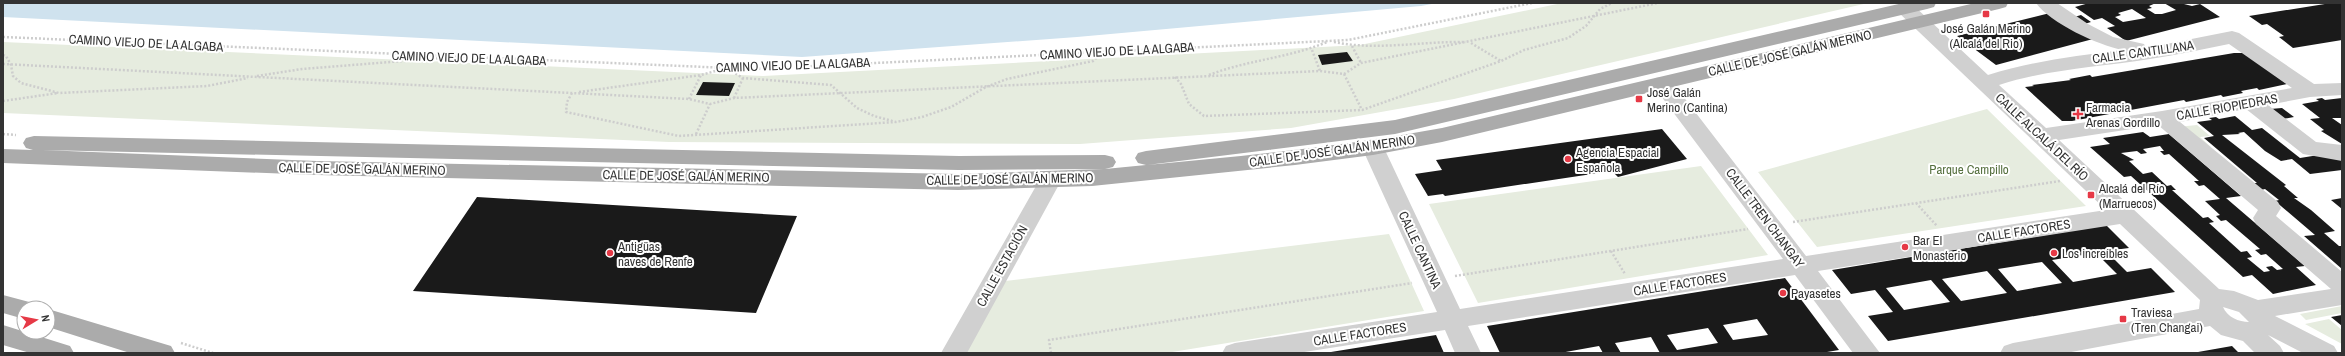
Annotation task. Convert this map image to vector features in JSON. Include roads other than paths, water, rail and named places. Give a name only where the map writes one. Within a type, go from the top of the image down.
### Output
[{"type":"main road","name":"CALLE DE JOSÉ GALÁN MERINO","points":[[11,138],[959,163],[1091,164],[1286,142],[1395,127],[1917,11],[1999,3]]},
{"type":"main road","name":"CALLE DE JOSÉ GALÁN MERINO","points":[[3,156],[348,169],[958,182],[1092,178],[1373,148],[1442,135],[1662,83],[1917,11]]},
{"type":"main road","points":[[3,304],[16,308]]},
{"type":"main road","points":[[56,320],[162,353]]},
{"type":"main road","points":[[3,335],[61,353]]},
{"type":"street","points":[[2045,3],[2081,28],[2107,41],[2127,44],[2151,53]]},
{"type":"street","name":"CALLE ALCALÁ DEL RÍO","points":[[1917,11],[1984,83],[2125,215],[2214,308],[2226,326],[2255,321]]},
{"type":"street","name":"CALLE CANTILLANA","points":[[1984,83],[2022,72],[2058,64],[2151,53],[2232,36],[2310,91]]},
{"type":"street","name":"CALLE TREN CHANGAY","points":[[1662,83],[1867,353]]},
{"type":"street","name":"CALLE RIOPIEDRAS","points":[[2041,136],[2162,118],[2251,103],[2310,91],[2342,89]]},
{"type":"street","points":[[2251,103],[2311,149],[2336,151],[2342,154]]},
{"type":"street","points":[[2162,118],[2270,208],[2264,218],[2342,285]]},
{"type":"street","name":"CALLE CANTINA","points":[[1373,148],[1468,353]]},
{"type":"street","name":"CALLE ESTACIÓN","points":[[954,353],[1051,180]]},
{"type":"street","name":"CALLE FACTORES","points":[[1234,353],[2125,215]]},
{"type":"street","points":[[2255,321],[2342,296]]},
{"type":"street","points":[[2013,353],[2214,308]]},
{"type":"street","points":[[2255,321],[2270,353]]},
{"type":"street","points":[[2255,321],[2325,353]]},
{"type":"water","points":[[3,3],[1437,3],[1421,6],[1077,37],[802,57],[3,17]]},
{"type":"place","name":"José Galán Merino (Alcalá del Rio)","points":[[1986,14]]},
{"type":"place","name":"José Galán Merino (Cantina)","points":[[1639,99]]},
{"type":"place","name":"Farmacia Arenas Gordillo","points":[[2078,114]]},
{"type":"place","name":"Agencia Espacial Española","points":[[1568,159]]},
{"type":"place","name":"Alcalá del Río (Marruecos)","points":[[2091,195]]},
{"type":"place","name":"Bar El Monasterio","points":[[1905,247]]},
{"type":"place","name":"Antigüas naves de Renfe","points":[[610,253]]},
{"type":"place","name":"Los increíbles","points":[[2054,253]]},
{"type":"place","name":"Payasetes","points":[[1783,293]]},
{"type":"place","name":"Traviesa (Tren Changai)","points":[[2123,319]]},
{"type":"park label","name":"Parque Campillo","points":[[1969,169]]}]
